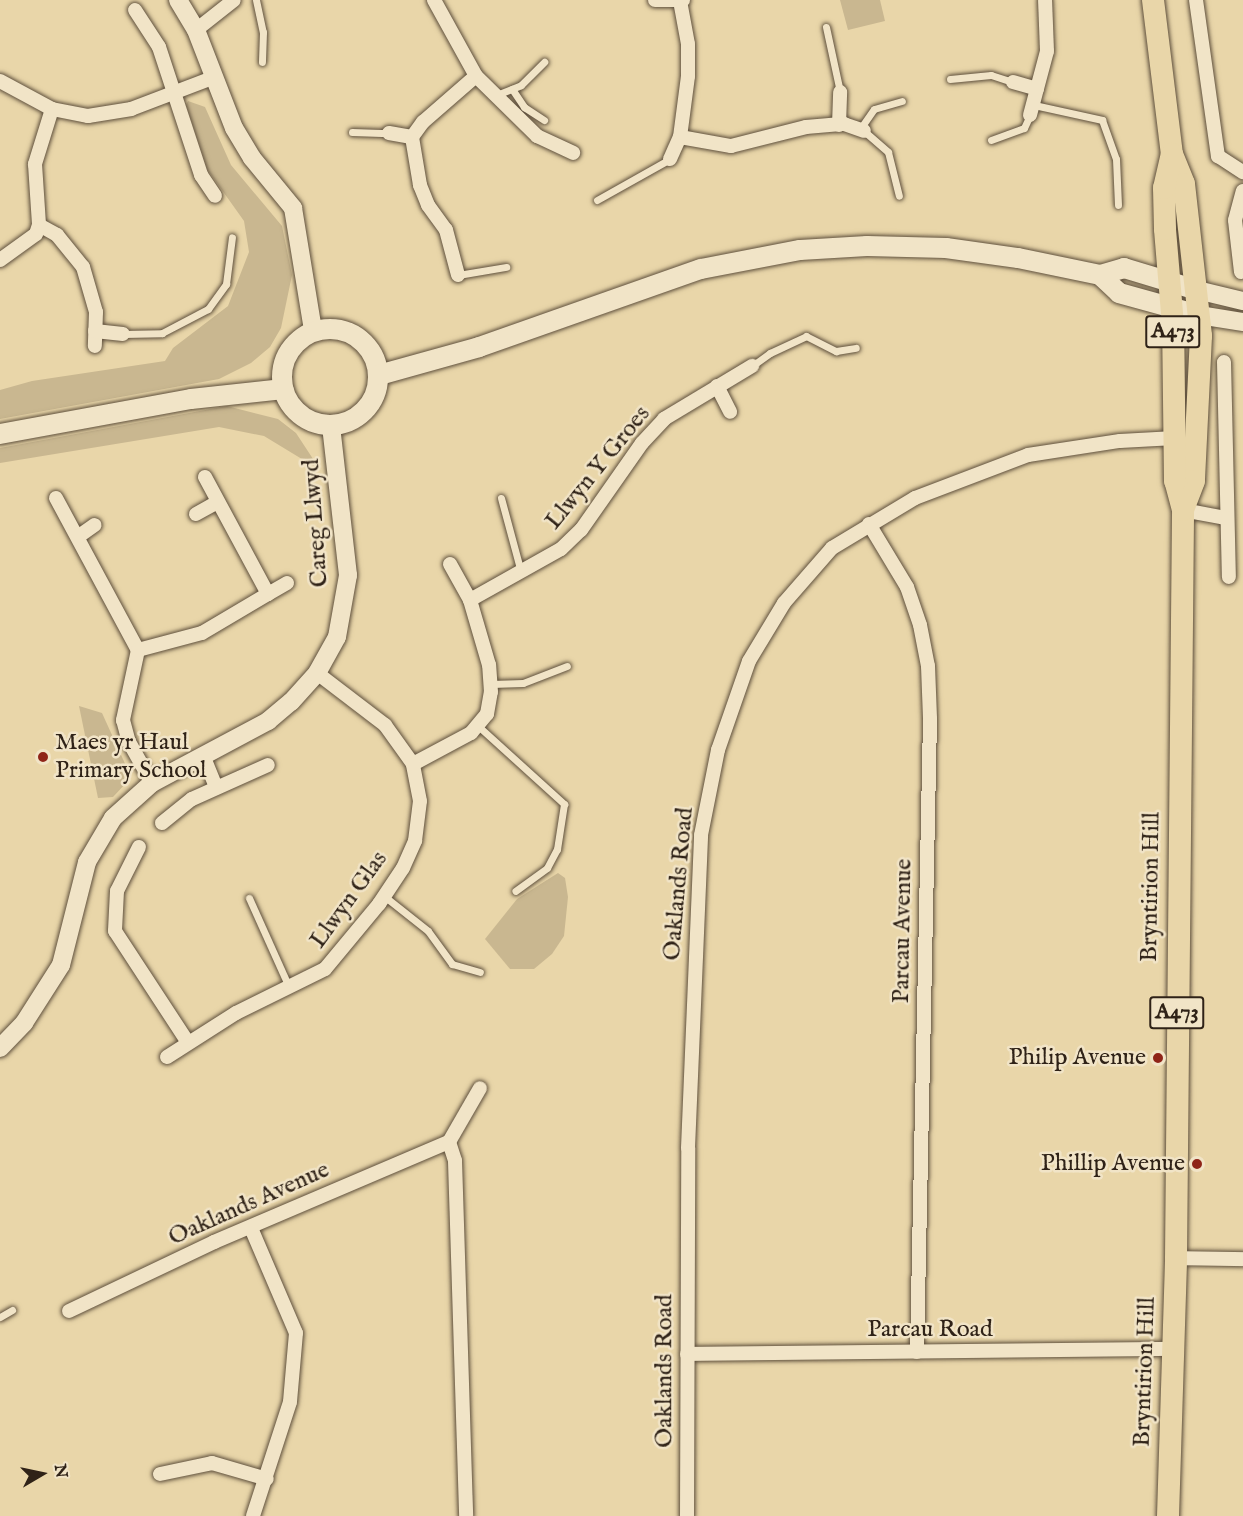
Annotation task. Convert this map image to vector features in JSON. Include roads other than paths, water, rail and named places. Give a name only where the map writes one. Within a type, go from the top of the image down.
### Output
[{"type":"main road","name":"A473","points":[[1154,0],[1172,154],[1184,184],[1199,315]]},
{"type":"main road","name":"Bryntirion Hill","points":[[1168,1516],[1176,1258],[1183,510],[1175,481],[1171,307],[1164,188],[1172,154]]},
{"type":"main road","points":[[379,375],[479,347],[690,272],[800,250],[867,246],[946,248],[1018,258],[1100,276],[1119,292],[1199,315]]},
{"type":"main road","points":[[1100,276],[1124,268],[1197,290]]},
{"type":"main road","name":"Bryntirion Hill","points":[[1183,510],[1194,481],[1198,439],[1199,315]]},
{"type":"main road","points":[[313,330],[343,330],[358,337],[372,352],[379,375],[370,405],[353,420],[331,426],[314,423],[299,415],[283,389],[285,357],[301,337],[313,330]]},
{"type":"main road","points":[[0,434],[191,399],[283,389]]},
{"type":"street","points":[[178,0],[196,30],[212,78],[234,128],[252,158],[293,208],[313,330]]},
{"type":"street","points":[[196,30],[234,0]]},
{"type":"street","points":[[434,0],[476,76],[494,96],[537,136],[573,153]]},
{"type":"street","points":[[655,0],[681,0],[688,44],[688,76],[680,137],[670,159]]},
{"type":"street","points":[[1032,110],[1047,51],[1045,0]]},
{"type":"street","points":[[1196,0],[1218,156],[1243,172]]},
{"type":"street","points":[[135,10],[159,47],[201,175],[215,196]]},
{"type":"street","points":[[458,275],[446,230],[428,205],[420,185],[412,137],[423,122],[476,76]]},
{"type":"street","points":[[0,81],[51,110],[100,115],[174,93],[212,78]]},
{"type":"street","points":[[1013,82],[1037,89]]},
{"type":"street","points":[[838,125],[840,92]]},
{"type":"street","points":[[0,260],[36,234],[39,225],[34,172],[51,110]]},
{"type":"street","points":[[680,137],[731,146],[806,127],[838,125],[862,130]]},
{"type":"street","points":[[388,133],[412,137]]},
{"type":"street","points":[[1241,272],[1235,220],[1243,191]]},
{"type":"street","points":[[39,225],[57,235],[83,267],[96,312],[95,346]]},
{"type":"street","points":[[1197,290],[1243,301]]},
{"type":"street","points":[[1199,315],[1243,322]]},
{"type":"street","points":[[95,331],[123,334]]},
{"type":"street","points":[[1224,362],[1229,578]]},
{"type":"street","name":"Llwyn Y Groes","points":[[470,600],[561,549],[581,530],[642,443],[664,419],[752,366]]},
{"type":"street","points":[[717,386],[730,412]]},
{"type":"street","name":"Careg Llwyd","points":[[0,1048],[24,1023],[60,965],[87,862],[113,818],[152,783],[268,721],[291,702],[317,673],[337,637],[348,574],[331,426]]},
{"type":"street","name":"Oaklands Road","points":[[687,1516],[688,1148],[701,835],[718,750],[732,705],[766,629],[832,548],[869,524],[950,482],[1028,455],[1119,441],[1175,438]]},
{"type":"street","points":[[205,477],[268,594]]},
{"type":"street","points":[[56,498],[79,536],[138,650],[123,720],[129,742],[152,783]]},
{"type":"street","points":[[196,514],[218,502]]},
{"type":"street","points":[[1183,510],[1226,518]]},
{"type":"street","name":"Parcau Avenue","points":[[869,524],[907,587],[920,625],[928,666],[930,731],[917,1352]]},
{"type":"street","points":[[79,536],[95,525]]},
{"type":"street","points":[[413,764],[454,744],[487,714],[491,684],[483,637],[470,600],[450,564]]},
{"type":"street","points":[[138,650],[202,633],[287,583]]},
{"type":"street","name":"Llwyn Glas","points":[[166,1057],[187,1041],[236,1013],[290,989],[325,969],[384,896],[403,868],[415,841],[420,801],[413,764],[385,725],[317,673]]},
{"type":"street","points":[[204,755],[216,787]]},
{"type":"street","points":[[162,823],[192,799],[268,765]]},
{"type":"street","points":[[139,847],[121,877],[115,931],[153,984],[187,1041]]},
{"type":"street","points":[[466,1516],[455,1161],[449,1142],[480,1088]]},
{"type":"street","name":"Oaklands Avenue","points":[[69,1311],[251,1228],[449,1142]]},
{"type":"street","points":[[251,1228],[296,1333],[290,1402],[267,1479],[253,1516]]},
{"type":"street","points":[[1176,1258],[1243,1259]]},
{"type":"street","name":"Parcau Road","points":[[687,1354],[1173,1349]]},
{"type":"street","points":[[160,1474],[212,1463],[267,1479]]},
{"type":"lane","points":[[256,0],[263,33],[262,62]]},
{"type":"lane","points":[[826,27],[840,92]]},
{"type":"lane","points":[[494,96],[512,89],[544,62]]},
{"type":"lane","points":[[950,79],[991,75],[1013,82]]},
{"type":"lane","points":[[512,89],[524,107],[544,120]]},
{"type":"lane","points":[[898,196],[888,152],[862,130],[874,109],[902,101]]},
{"type":"lane","points":[[991,140],[1024,128],[1032,110],[1102,120],[1116,159],[1118,205]]},
{"type":"lane","points":[[352,132],[388,133]]},
{"type":"lane","points":[[597,200],[670,159]]},
{"type":"lane","points":[[123,334],[162,333],[208,309],[226,284],[232,237]]},
{"type":"lane","points":[[458,275],[507,267]]},
{"type":"lane","name":"Llwyn Y Groes","points":[[752,366],[770,353],[806,336],[836,351],[856,348]]},
{"type":"lane","points":[[501,498],[521,572]]},
{"type":"lane","points":[[491,684],[523,683],[567,666]]},
{"type":"lane","points":[[477,725],[564,804],[557,849],[547,868],[515,891]]},
{"type":"lane","points":[[384,896],[428,931],[452,964],[480,972]]},
{"type":"lane","points":[[249,898],[290,989]]},
{"type":"lane","points":[[0,1317],[12,1310]]},
{"type":"place","name":"Maes yr Haul Primary School","points":[[43,757]]},
{"type":"place","name":"Philip Avenue","points":[[1158,1058]]},
{"type":"place","name":"Phillip Avenue","points":[[1197,1164]]}]
